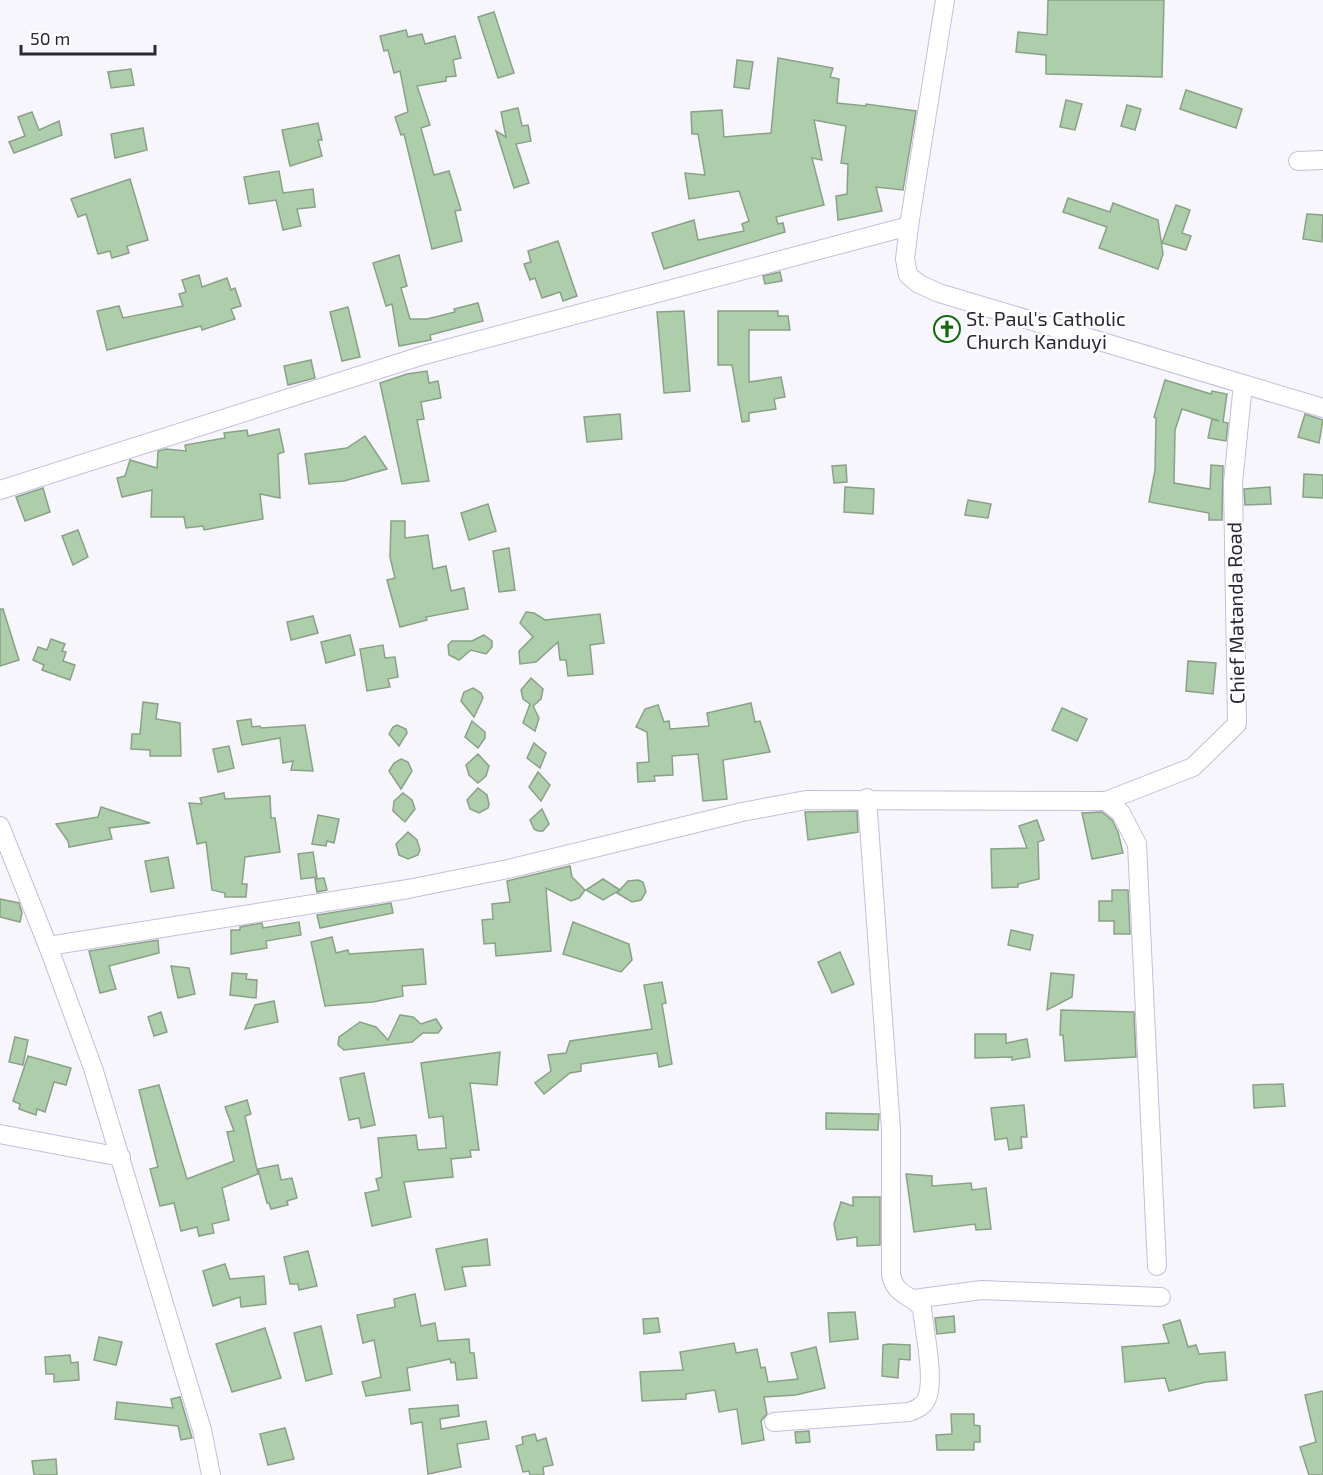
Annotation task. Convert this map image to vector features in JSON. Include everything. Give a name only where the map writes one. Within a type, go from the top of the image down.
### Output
[{"type":"street","points":[[945,0],[909,226],[905,259],[908,275],[919,284],[939,293],[1323,408]]},
{"type":"street","points":[[1298,161],[1323,160]]},
{"type":"street","points":[[0,490],[424,356],[909,226]]},
{"type":"street","name":"Chief Matanda Road","points":[[1106,801],[1193,767],[1237,724],[1233,483],[1243,384]]},
{"type":"street","points":[[867,798],[891,1129],[891,1275],[893,1285],[900,1294],[914,1299],[982,1290],[1161,1297]]},
{"type":"street","points":[[48,946],[408,889],[508,869],[742,812],[806,800],[867,798],[1106,801],[1121,813],[1137,844],[1157,1266]]},
{"type":"street","points":[[0,826],[93,1068],[202,1430],[211,1475]]},
{"type":"street","points":[[0,1134],[121,1157]]},
{"type":"street","points":[[774,1422],[909,1412],[921,1407],[927,1397],[930,1384],[922,1308],[914,1299]]},
{"type":"building","points":[[1048,0],[1164,0],[1162,77],[1046,74],[1046,55],[1016,52],[1018,32],[1047,35]]},
{"type":"building","points":[[494,12],[514,73],[498,78],[478,17]]},
{"type":"building","points":[[406,30],[408,37],[422,34],[425,44],[455,36],[461,58],[453,60],[456,76],[446,77],[446,81],[417,86],[430,125],[421,128],[434,175],[449,171],[461,210],[455,211],[462,241],[432,249],[404,134],[401,135],[395,117],[408,112],[400,71],[394,73],[388,50],[384,51],[380,36]]},
{"type":"building","points":[[778,58],[833,68],[830,77],[839,79],[837,103],[866,106],[866,104],[916,111],[903,190],[876,187],[882,211],[838,220],[836,196],[847,194],[848,164],[841,163],[846,126],[814,120],[822,160],[812,158],[824,205],[776,217],[778,224],[783,223],[785,232],[664,269],[652,233],[694,220],[698,240],[744,231],[742,224],[749,221],[739,191],[689,199],[685,173],[705,175],[698,134],[692,134],[691,112],[722,110],[724,137],[771,133]]},
{"type":"building","points":[[737,60],[753,62],[749,89],[734,87]]},
{"type":"building","points":[[131,69],[134,85],[111,88],[108,72]]},
{"type":"building","points":[[1186,90],[1242,109],[1236,128],[1180,109]]},
{"type":"building","points":[[1066,100],[1082,104],[1075,130],[1060,127]]},
{"type":"building","points":[[1127,105],[1141,109],[1135,130],[1121,126]]},
{"type":"building","points":[[518,108],[522,126],[528,125],[531,141],[516,144],[529,183],[514,188],[496,131],[506,137],[501,112]]},
{"type":"building","points":[[32,112],[39,130],[59,121],[62,135],[14,153],[9,142],[25,136],[18,117]]},
{"type":"building","points":[[318,123],[322,140],[318,140],[322,156],[290,166],[282,130]]},
{"type":"building","points":[[143,128],[147,150],[115,158],[111,134]]},
{"type":"building","points":[[279,171],[283,193],[313,189],[315,207],[297,209],[301,226],[283,230],[276,200],[249,204],[244,177]]},
{"type":"building","points":[[130,179],[148,240],[127,246],[129,253],[112,258],[110,251],[98,254],[86,214],[78,217],[71,199]]},
{"type":"building","points":[[1068,198],[1110,212],[1113,203],[1158,220],[1163,254],[1158,269],[1099,248],[1107,227],[1063,212]]},
{"type":"building","points":[[1176,205],[1190,210],[1182,233],[1191,236],[1186,250],[1162,243]]},
{"type":"building","points":[[1307,214],[1323,215],[1322,242],[1303,239]]},
{"type":"building","points":[[558,241],[577,296],[563,301],[560,292],[542,298],[535,278],[530,280],[524,264],[531,262],[528,251]]},
{"type":"building","points":[[399,255],[407,286],[401,288],[410,319],[427,319],[478,303],[483,321],[430,335],[431,340],[399,346],[392,304],[386,306],[373,263]]},
{"type":"building","points":[[780,272],[782,281],[765,284],[763,276]]},
{"type":"building","points":[[199,275],[202,287],[227,278],[231,290],[235,288],[241,306],[231,309],[235,319],[202,330],[201,326],[107,350],[97,311],[119,306],[123,318],[183,306],[179,294],[186,292],[182,280]]},
{"type":"building","points":[[348,307],[360,357],[342,361],[330,312]]},
{"type":"building","points":[[684,311],[690,391],[664,393],[657,312]]},
{"type":"building","points":[[718,311],[778,311],[778,316],[788,316],[790,330],[749,330],[749,382],[781,377],[785,397],[774,399],[776,409],[749,413],[749,421],[742,422],[732,365],[718,365]]},
{"type":"building","points":[[311,360],[315,378],[288,385],[284,366]]},
{"type":"building","points":[[427,371],[429,383],[438,381],[441,398],[421,402],[424,419],[417,420],[429,481],[402,484],[380,383],[407,374]]},
{"type":"building","points":[[1165,380],[1211,394],[1212,391],[1227,394],[1223,422],[1228,423],[1226,441],[1208,438],[1212,419],[1219,421],[1182,409],[1175,430],[1174,483],[1210,489],[1211,465],[1223,466],[1222,520],[1209,520],[1209,513],[1149,502],[1155,470],[1156,418],[1154,417]]},
{"type":"building","points":[[620,414],[622,439],[587,442],[584,417]]},
{"type":"building","points":[[1305,414],[1323,420],[1319,443],[1298,437]]},
{"type":"building","points":[[279,429],[284,452],[278,454],[280,498],[260,494],[263,519],[204,530],[203,526],[186,528],[184,517],[151,517],[152,490],[122,497],[117,478],[125,476],[130,460],[157,468],[158,451],[166,449],[186,451],[185,445],[225,438],[224,433],[247,430],[248,436]]},
{"type":"building","points":[[365,436],[387,469],[344,481],[309,484],[305,454],[347,448]]},
{"type":"building","points":[[846,465],[847,482],[834,483],[832,466]]},
{"type":"building","points":[[1304,474],[1323,475],[1323,498],[1303,497]]},
{"type":"building","points":[[845,487],[874,489],[873,514],[844,512]]},
{"type":"building","points":[[1270,487],[1271,504],[1245,505],[1244,489]]},
{"type":"building","points":[[43,488],[50,512],[25,521],[16,497]]},
{"type":"building","points":[[968,500],[991,504],[988,518],[965,515]]},
{"type":"building","points":[[488,504],[496,531],[469,540],[461,513]]},
{"type":"building","points":[[391,521],[405,521],[405,538],[428,535],[433,569],[446,566],[451,591],[464,588],[468,609],[426,617],[427,620],[400,627],[387,580],[395,578],[390,557]]},
{"type":"building","points":[[78,530],[88,557],[73,565],[62,536]]},
{"type":"building","points":[[509,548],[515,590],[499,592],[493,551]]},
{"type":"building","points":[[0,609],[3,609],[19,660],[0,666]]},
{"type":"building","points":[[526,612],[534,613],[545,620],[600,614],[604,643],[590,645],[593,674],[568,676],[566,660],[560,660],[558,642],[536,662],[520,664],[519,651],[533,637],[520,623]]},
{"type":"building","points":[[313,616],[318,633],[291,640],[287,622]]},
{"type":"building","points":[[350,635],[355,655],[326,663],[321,642]]},
{"type":"building","points":[[484,635],[492,641],[492,647],[486,654],[471,650],[459,660],[449,655],[448,645],[452,641],[472,641]]},
{"type":"building","points":[[51,639],[65,644],[62,651],[66,652],[63,661],[75,665],[70,680],[42,670],[44,665],[33,660],[38,647],[47,650]]},
{"type":"building","points":[[383,645],[385,658],[395,657],[398,677],[388,679],[390,687],[367,691],[360,649]]},
{"type":"building","points":[[1188,661],[1216,663],[1213,694],[1186,691]]},
{"type":"building","points":[[531,678],[543,689],[541,699],[533,706],[539,718],[535,731],[523,723],[530,704],[523,699],[521,690]]},
{"type":"building","points":[[473,688],[481,693],[483,698],[474,717],[461,701],[464,692]]},
{"type":"building","points":[[143,702],[158,704],[156,719],[180,723],[181,756],[150,756],[150,750],[131,749],[132,734],[140,734]]},
{"type":"building","points":[[751,703],[755,722],[760,721],[770,752],[723,760],[727,799],[703,801],[698,754],[672,756],[673,775],[654,776],[655,781],[638,782],[637,763],[649,762],[647,732],[636,727],[645,709],[658,705],[664,722],[669,721],[670,729],[709,726],[707,713]]},
{"type":"building","points":[[1062,708],[1087,719],[1077,741],[1052,730]]},
{"type":"building","points":[[251,719],[252,727],[260,726],[261,728],[305,725],[313,771],[291,770],[293,761],[283,763],[280,738],[242,745],[237,721]]},
{"type":"building","points":[[472,721],[485,732],[485,738],[478,748],[465,737]]},
{"type":"building","points":[[397,725],[406,729],[407,733],[399,746],[389,734]]},
{"type":"building","points":[[534,743],[546,753],[540,768],[527,758]]},
{"type":"building","points":[[229,746],[234,768],[218,772],[213,749]]},
{"type":"building","points":[[478,754],[489,766],[486,776],[478,783],[469,775],[466,765]]},
{"type":"building","points":[[401,759],[408,762],[412,771],[401,789],[389,771],[394,763]]},
{"type":"building","points":[[538,772],[550,785],[541,801],[529,787]]},
{"type":"building","points":[[478,788],[487,795],[489,804],[488,808],[479,813],[470,809],[467,800]]},
{"type":"building","points":[[224,793],[225,799],[270,796],[271,818],[275,818],[280,852],[245,857],[242,884],[247,884],[246,897],[225,897],[225,893],[212,890],[206,842],[197,844],[189,803],[202,804],[200,798]]},
{"type":"building","points":[[403,793],[412,800],[415,809],[405,822],[393,811],[394,801]]},
{"type":"building","points":[[101,807],[150,823],[109,828],[112,839],[69,847],[68,841],[56,824],[98,817]]},
{"type":"building","points":[[542,809],[549,824],[543,831],[538,831],[534,829],[530,820]]},
{"type":"building","points":[[857,811],[858,832],[808,840],[805,812]]},
{"type":"building","points":[[1102,812],[1112,820],[1118,832],[1123,853],[1092,859],[1082,813]]},
{"type":"building","points":[[318,815],[339,819],[334,843],[327,841],[326,846],[312,844]]},
{"type":"building","points":[[1037,820],[1044,840],[1038,842],[1039,879],[1018,884],[1018,887],[992,888],[991,849],[1027,848],[1019,826]]},
{"type":"building","points":[[408,832],[417,840],[420,850],[418,855],[408,859],[399,855],[396,844]]},
{"type":"building","points":[[313,852],[317,877],[301,879],[298,854]]},
{"type":"building","points":[[168,857],[174,888],[151,892],[145,861]]},
{"type":"building","points":[[570,866],[572,877],[585,890],[579,898],[571,901],[546,888],[551,951],[496,956],[495,943],[484,944],[482,920],[493,919],[492,904],[510,902],[507,881]]},
{"type":"building","points":[[324,878],[327,890],[317,892],[315,879]]},
{"type":"building","points":[[603,879],[620,890],[603,900],[586,890]]},
{"type":"building","points":[[628,881],[643,882],[646,892],[641,900],[632,902],[617,893]]},
{"type":"building","points":[[1112,890],[1128,890],[1130,934],[1114,934],[1114,921],[1099,921],[1099,901],[1112,901]]},
{"type":"building","points":[[0,899],[19,903],[22,913],[20,922],[0,917]]},
{"type":"building","points":[[391,903],[393,913],[320,928],[317,915]]},
{"type":"building","points":[[299,922],[301,935],[266,941],[267,948],[231,954],[231,930],[240,930],[240,927],[262,923],[263,928]]},
{"type":"building","points":[[573,922],[629,944],[632,960],[621,972],[563,954]]},
{"type":"building","points":[[1011,930],[1033,935],[1030,950],[1008,945]]},
{"type":"building","points":[[332,937],[336,953],[348,950],[349,954],[423,949],[426,984],[402,986],[403,996],[373,1002],[325,1006],[311,942]]},
{"type":"building","points":[[158,940],[159,953],[109,966],[116,989],[100,993],[89,951]]},
{"type":"building","points":[[840,952],[854,984],[832,993],[818,962]]},
{"type":"building","points":[[171,966],[189,968],[195,994],[178,998]]},
{"type":"building","points":[[232,973],[247,974],[246,979],[257,980],[256,998],[230,995]]},
{"type":"building","points":[[1051,973],[1074,975],[1072,997],[1047,1010]]},
{"type":"building","points":[[662,982],[666,1003],[662,1004],[672,1064],[659,1067],[657,1053],[581,1064],[581,1071],[570,1073],[544,1094],[535,1083],[551,1071],[548,1055],[566,1053],[570,1041],[652,1029],[644,985]]},
{"type":"building","points":[[274,1001],[278,1022],[245,1029],[255,1005]]},
{"type":"building","points":[[1061,1010],[1134,1012],[1136,1057],[1065,1061],[1063,1035],[1060,1035]]},
{"type":"building","points":[[161,1012],[167,1032],[154,1036],[148,1017]]},
{"type":"building","points":[[400,1015],[413,1017],[421,1024],[436,1019],[442,1028],[438,1033],[423,1033],[412,1042],[344,1050],[338,1045],[339,1037],[360,1022],[376,1027],[388,1040]]},
{"type":"building","points":[[975,1034],[1006,1034],[1006,1043],[1027,1039],[1030,1057],[1012,1060],[1012,1057],[975,1058]]},
{"type":"building","points":[[15,1037],[28,1040],[23,1065],[9,1062]]},
{"type":"building","points":[[500,1052],[497,1085],[470,1083],[479,1150],[470,1150],[471,1157],[451,1159],[453,1177],[404,1182],[411,1217],[372,1226],[365,1193],[379,1190],[376,1179],[382,1177],[378,1138],[416,1135],[418,1150],[446,1148],[443,1116],[429,1118],[421,1063]]},
{"type":"building","points":[[28,1056],[71,1068],[66,1085],[54,1082],[45,1112],[37,1109],[36,1115],[19,1109],[20,1104],[13,1101]]},
{"type":"building","points":[[364,1073],[375,1125],[361,1128],[359,1118],[349,1120],[340,1078]]},
{"type":"building","points":[[1283,1084],[1285,1106],[1254,1108],[1253,1085]]},
{"type":"building","points":[[159,1085],[187,1179],[234,1161],[227,1132],[234,1131],[225,1107],[247,1100],[251,1114],[245,1116],[258,1174],[222,1188],[229,1220],[212,1224],[214,1233],[199,1236],[197,1227],[181,1231],[174,1203],[160,1206],[150,1169],[158,1167],[139,1090]]},
{"type":"building","points":[[1024,1105],[1027,1137],[1021,1137],[1022,1148],[1009,1150],[1007,1138],[995,1140],[991,1108]]},
{"type":"building","points":[[826,1113],[879,1114],[878,1130],[826,1129]]},
{"type":"building","points":[[278,1165],[281,1180],[292,1178],[297,1198],[287,1201],[288,1205],[271,1209],[267,1203],[258,1169]]},
{"type":"building","points":[[906,1174],[932,1176],[932,1186],[971,1183],[972,1190],[986,1188],[991,1229],[976,1230],[975,1224],[914,1232]]},
{"type":"building","points":[[853,1197],[880,1197],[880,1245],[857,1246],[857,1237],[837,1240],[834,1224],[841,1202],[853,1206]]},
{"type":"building","points":[[487,1239],[490,1265],[462,1267],[466,1286],[445,1290],[436,1249]]},
{"type":"building","points":[[308,1251],[317,1286],[299,1290],[298,1284],[290,1284],[284,1257]]},
{"type":"building","points":[[225,1264],[230,1279],[264,1276],[266,1304],[241,1307],[240,1297],[213,1306],[203,1271]]},
{"type":"building","points":[[415,1294],[421,1326],[435,1323],[438,1341],[469,1339],[470,1353],[474,1353],[477,1378],[457,1380],[455,1362],[451,1363],[450,1359],[407,1368],[410,1390],[366,1396],[362,1382],[381,1377],[374,1340],[363,1343],[357,1315],[395,1307],[394,1299]]},
{"type":"building","points":[[855,1312],[858,1339],[830,1342],[828,1313]]},
{"type":"building","points":[[954,1316],[955,1332],[937,1334],[935,1318]]},
{"type":"building","points":[[658,1318],[660,1332],[644,1334],[643,1319]]},
{"type":"building","points":[[1180,1320],[1188,1347],[1196,1345],[1199,1354],[1225,1352],[1227,1380],[1206,1382],[1169,1391],[1165,1378],[1125,1382],[1122,1347],[1169,1343],[1163,1325]]},
{"type":"building","points":[[321,1326],[332,1374],[306,1381],[294,1333]]},
{"type":"building","points":[[265,1328],[281,1378],[232,1392],[216,1344]]},
{"type":"building","points":[[99,1337],[122,1342],[116,1365],[94,1360]]},
{"type":"building","points":[[734,1343],[736,1353],[757,1349],[761,1368],[765,1367],[768,1382],[798,1379],[791,1353],[816,1347],[825,1388],[796,1395],[764,1397],[767,1414],[761,1421],[764,1440],[742,1444],[737,1409],[719,1412],[715,1390],[686,1394],[686,1399],[642,1401],[640,1372],[683,1370],[680,1352]]},
{"type":"building","points":[[883,1345],[910,1345],[910,1360],[899,1359],[898,1378],[882,1376]]},
{"type":"building","points":[[70,1355],[71,1363],[78,1362],[79,1380],[54,1382],[54,1374],[46,1374],[45,1357]]},
{"type":"building","points":[[1323,1391],[1323,1475],[1309,1475],[1300,1447],[1316,1442],[1305,1395]]},
{"type":"building","points":[[180,1397],[192,1438],[181,1440],[178,1426],[115,1419],[117,1402],[173,1408],[171,1399]]},
{"type":"building","points":[[458,1405],[459,1416],[440,1419],[441,1429],[486,1421],[489,1439],[457,1444],[461,1467],[428,1474],[422,1422],[411,1424],[409,1409]]},
{"type":"building","points":[[951,1414],[974,1414],[974,1425],[980,1426],[980,1442],[974,1442],[974,1450],[937,1450],[936,1435],[952,1434]]},
{"type":"building","points":[[285,1428],[294,1459],[268,1465],[260,1434]]},
{"type":"building","points":[[809,1431],[810,1442],[796,1443],[795,1432]]},
{"type":"building","points":[[535,1434],[537,1441],[546,1438],[553,1465],[543,1467],[544,1475],[530,1475],[529,1471],[523,1472],[516,1446],[523,1444],[522,1437]]},
{"type":"building","points":[[56,1459],[57,1475],[34,1475],[32,1461]]},
{"type":"place","name":"St. Paul's Catholic Church Kanduyi","points":[[947,329]]}]
